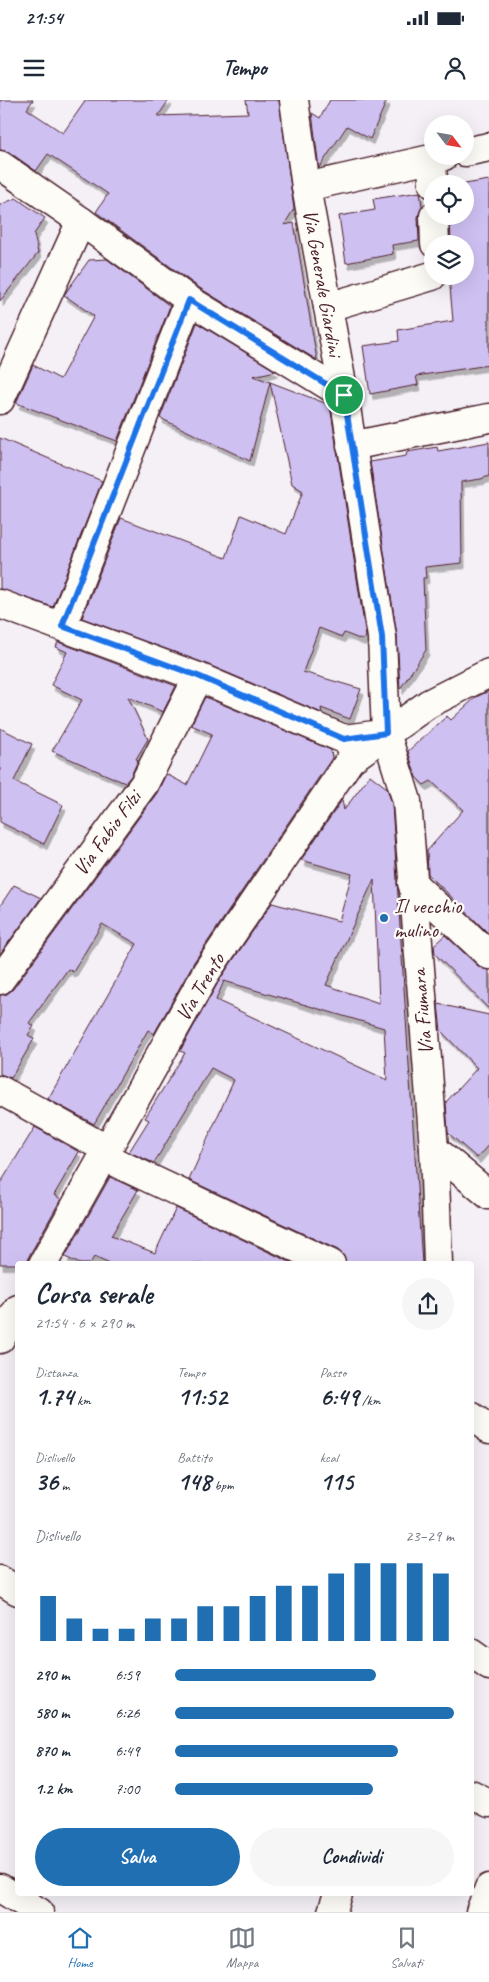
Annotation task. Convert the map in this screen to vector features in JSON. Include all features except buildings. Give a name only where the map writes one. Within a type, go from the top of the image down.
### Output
[{"type":"street","name":"Via Generale Giardini","points":[[294,100],[306,187],[344,395],[382,637],[386,733]]},
{"type":"street","points":[[474,150],[489,147]]},
{"type":"street","points":[[0,165],[189,300],[344,395]]},
{"type":"street","points":[[306,187],[436,166]]},
{"type":"street","points":[[0,400],[81,222]]},
{"type":"street","points":[[328,307],[424,278]]},
{"type":"street","points":[[62,626],[189,300]]},
{"type":"street","points":[[351,446],[489,418]]},
{"type":"street","points":[[0,604],[198,676],[344,739],[386,733]]},
{"type":"street","name":"Via Trento","points":[[45,1261],[207,971],[350,760],[428,704],[489,673]]},
{"type":"street","name":"Via Fabio Filzi","points":[[0,980],[144,784],[198,676]]},
{"type":"street","name":"Via Fiumara","points":[[386,733],[407,801],[434,1149],[438,1261]]},
{"type":"street","points":[[412,883],[489,955]]},
{"type":"street","points":[[0,1090],[106,1153],[326,1261]]},
{"type":"street","points":[[434,1149],[489,1195]]},
{"type":"street","points":[[0,1339],[15,1313]]},
{"type":"street","points":[[474,1418],[489,1430]]},
{"type":"street","points":[[0,1580],[15,1589]]},
{"type":"street","points":[[474,1655],[489,1666]]},
{"type":"street","points":[[474,1796],[489,1803]]},
{"type":"street","points":[[0,1888],[39,1912]]},
{"type":"street","points":[[480,1912],[489,1888]]},
{"type":"street","points":[[332,1912],[337,1896]]},
{"type":"place","name":"Il vecchio mulino","points":[[384,918]]},
{"type":"route","points":[[189,300],[344,395],[382,637],[386,733],[344,739],[198,676],[62,626],[189,300]]}]
